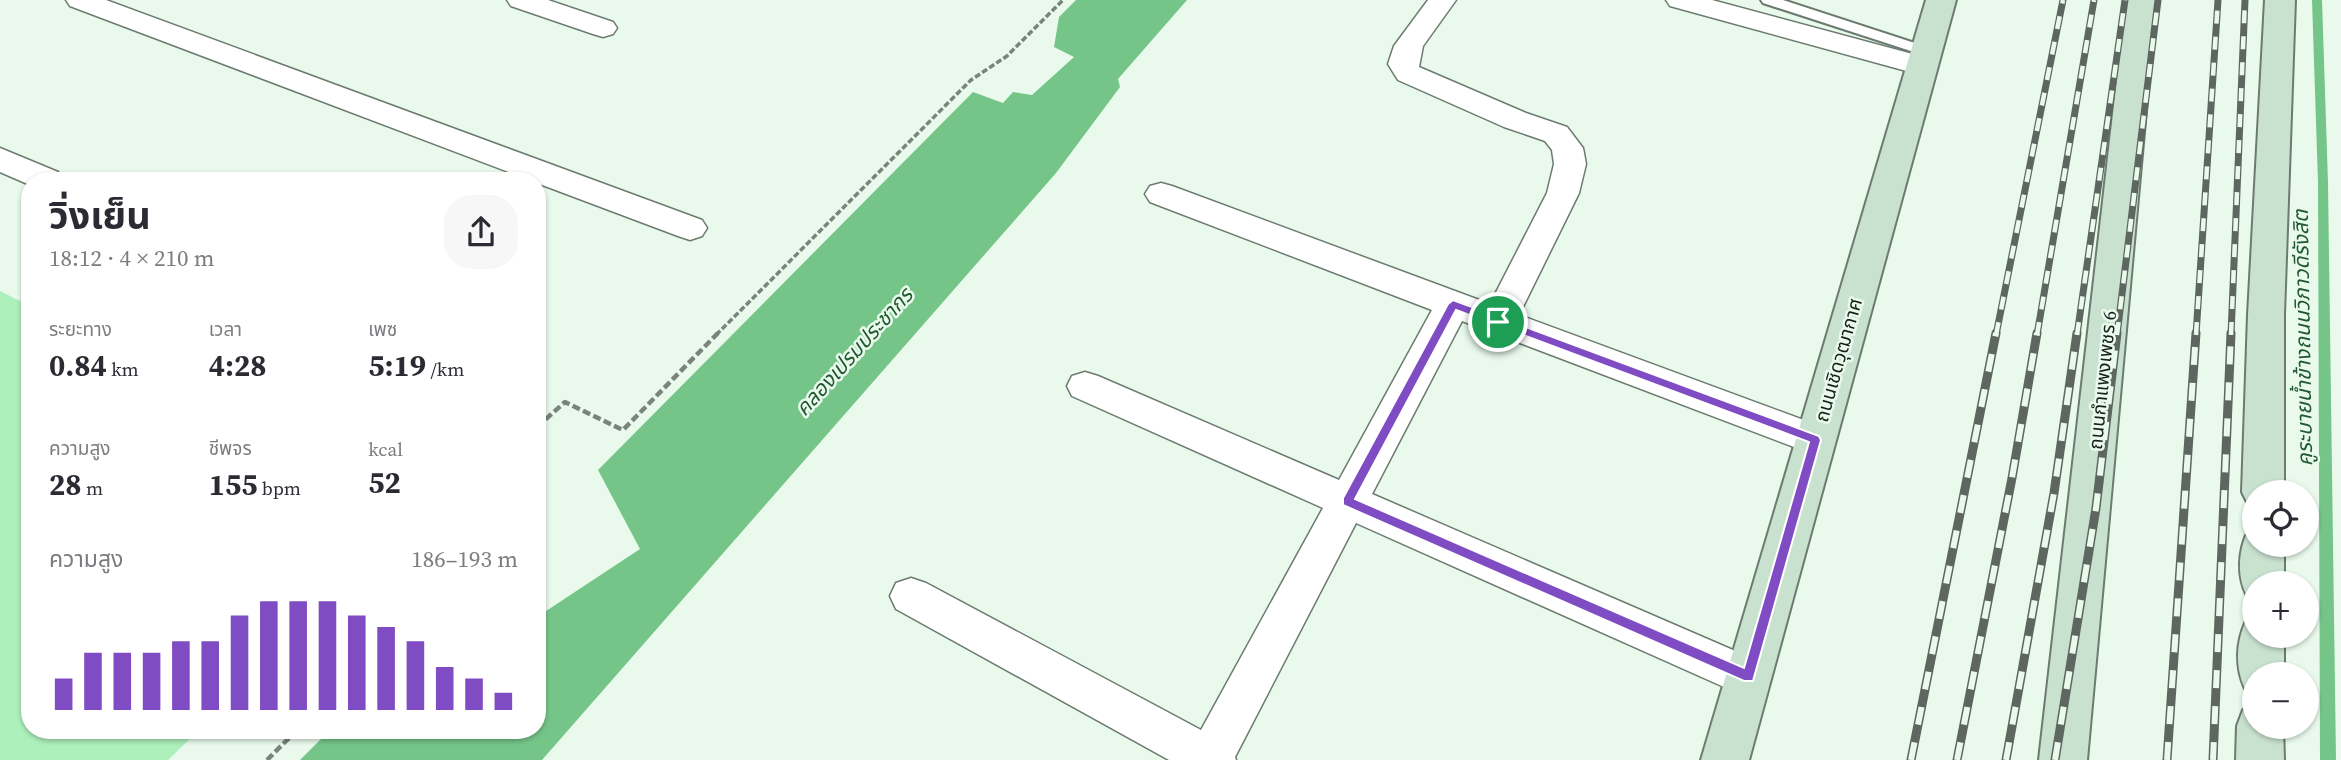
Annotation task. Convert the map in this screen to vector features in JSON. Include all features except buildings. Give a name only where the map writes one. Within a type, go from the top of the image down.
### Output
[{"type":"main road","name":"ถนนเชิดวุฒากาศ","points":[[1725,760],[1941,0]]},
{"type":"main road","name":"ถนนกำแพงเพชร 6","points":[[2063,760],[2141,0]]},
{"type":"main road","points":[[2263,480],[2266,315],[2280,0]]},
{"type":"main road","points":[[2260,739],[2260,760]]},
{"type":"street","points":[[80,0],[538,172]]},
{"type":"street","points":[[521,0],[603,28]]},
{"type":"street","points":[[1442,0],[1409,46],[1404,65],[1408,73],[1515,120],[1556,134],[1567,148],[1570,164],[1563,193],[1498,322]]},
{"type":"street","points":[[1680,0],[1923,58]]},
{"type":"street","points":[[0,159],[29,172]]},
{"type":"street","points":[[491,172],[505,160]]},
{"type":"street","points":[[546,175],[690,228]]},
{"type":"street","points":[[1161,194],[1815,440]]},
{"type":"street","points":[[911,596],[1211,759],[1453,304]]},
{"type":"street","points":[[1085,386],[1748,677]]},
{"type":"lane","points":[[1768,0],[1923,58]]},
{"type":"path","points":[[546,419],[565,402],[623,430],[971,80],[1007,55],[1063,0]]},
{"type":"path","points":[[267,760],[288,739]]},
{"type":"shaded area","points":[[0,291],[21,302],[21,739],[190,739],[168,760],[0,760]]},
{"type":"water","name":"คลองเปรมประชากร","points":[[1076,0],[1187,0],[1118,79],[1120,87],[1056,173],[542,760],[300,760],[321,739],[546,739],[546,611],[640,549],[598,470],[973,92],[1003,103],[1013,92],[1032,95],[1074,57],[1054,47],[1059,17]]},
{"type":"waterway","name":"คูระบายน้ำข้างถนนวิภาวดีรังสิต","points":[[2317,0],[2323,183],[2328,760]]},
{"type":"railway","points":[[1996,335],[2063,0]]},
{"type":"railway","points":[[2037,335],[2094,0]]},
{"type":"railway","points":[[2077,335],[2125,0]]},
{"type":"railway","points":[[2117,335],[2158,0]]},
{"type":"railway","points":[[2196,335],[2218,0]]},
{"type":"railway","points":[[2231,335],[2245,0]]},
{"type":"railway","points":[[1911,760],[1996,333]]},
{"type":"railway","points":[[1957,760],[2012,478],[2037,333]]},
{"type":"railway","points":[[2006,760],[2054,493],[2077,333]]},
{"type":"railway","points":[[2055,760],[2096,508],[2117,333]]},
{"type":"railway","points":[[2167,760],[2196,333]]},
{"type":"railway","points":[[2213,760],[2231,333]]},
{"type":"route","points":[[1453,304],[1498,322],[1815,440],[1748,677],[1347,501],[1453,304]]}]
